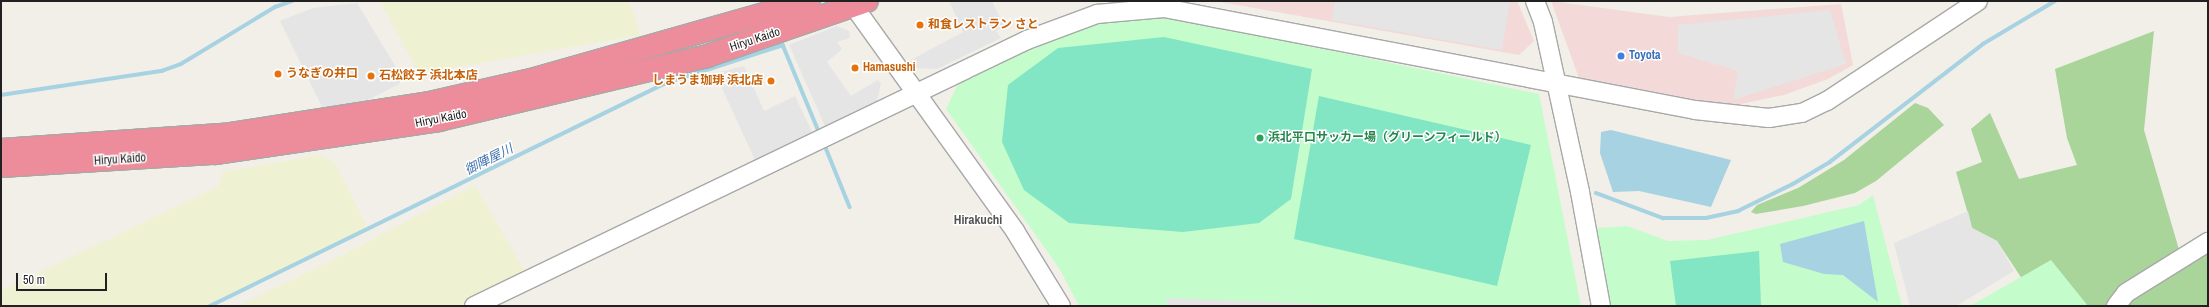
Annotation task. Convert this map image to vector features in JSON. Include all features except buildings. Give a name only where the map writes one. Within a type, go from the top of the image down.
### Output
[{"type":"highway","name":"Hiryu Kaido","points":[[1,150],[223,135],[429,102],[526,81],[809,1]]},
{"type":"highway","name":"Hiryu Kaido","points":[[1,166],[216,153],[439,120],[707,56],[858,3]]},
{"type":"street","points":[[1535,1],[1543,22],[1601,306]]},
{"type":"street","points":[[474,306],[1027,40],[1096,14],[1165,4],[1555,84],[1739,117],[1769,118],[1802,113],[1827,101],[1978,1]]},
{"type":"street","points":[[858,3],[917,92],[1036,260],[1062,306]]},
{"type":"street","points":[[2116,306],[2126,293],[2208,242]]},
{"type":"shaded area","points":[[949,1],[992,1],[1004,26],[996,31],[1001,38],[937,69],[911,68],[907,62],[963,32]]},
{"type":"shaded area","points":[[1215,1],[1517,1],[1534,41],[1519,55]]},
{"type":"shaded area","points":[[1335,1],[1510,1],[1502,50],[1332,20]]},
{"type":"shaded area","points":[[1551,1],[1669,17],[1841,4],[1853,65],[1828,79],[1784,95],[1731,106],[1579,78]]},
{"type":"shaded area","points":[[357,3],[402,77],[399,84],[360,104],[322,107],[280,21],[313,8]]},
{"type":"shaded area","points":[[1830,10],[1846,64],[1733,100],[1738,71],[1678,53],[1678,25]]},
{"type":"shaded area","points":[[837,26],[849,31],[850,38],[837,42],[842,49],[827,62],[851,96],[878,80],[881,84],[876,104],[826,128],[789,45]]},
{"type":"shaded area","points":[[744,66],[764,111],[795,96],[812,132],[755,160],[715,73]]},
{"type":"shaded area","points":[[1968,211],[1972,228],[1997,241],[2014,271],[1956,306],[1910,306],[1894,243]]},
{"type":"shaded area","points":[[1165,298],[1321,304],[1335,306],[1169,306]]},
{"type":"green space","points":[[380,1],[629,1],[640,35],[419,74]]},
{"type":"green space","points":[[1166,16],[1539,94],[1581,306],[1079,306],[1059,268],[946,109],[959,82],[1071,30],[1089,23]]},
{"type":"green space","points":[[2154,31],[2144,130],[2180,253],[2208,242],[2208,306],[2040,306],[1997,241],[1972,228],[1956,172],[1982,162],[1971,129],[1990,113],[2019,179],[2077,165],[2067,138],[2055,69]]},
{"type":"green space","points":[[1164,37],[1312,69],[1291,199],[1259,223],[1183,232],[1069,223],[1024,190],[1002,142],[1008,85],[1058,48]]},
{"type":"green space","points":[[1319,96],[1531,145],[1497,286],[1294,239]]},
{"type":"green space","points":[[1915,103],[1928,108],[1944,125],[1876,181],[1855,193],[1803,206],[1756,214],[1751,212],[1757,205],[1798,188],[1844,160]]},
{"type":"green space","points":[[319,155],[334,162],[368,228],[204,306],[1,306],[1,291],[219,186],[223,172]]},
{"type":"green space","points":[[475,185],[527,275],[463,306],[237,306],[337,258]]},
{"type":"green space","points":[[1873,195],[1902,306],[1610,306],[1595,228],[1627,226],[1668,241],[1707,240],[1859,205]]},
{"type":"green space","points":[[1759,251],[1761,306],[1676,306],[1670,261]]},
{"type":"green space","points":[[2051,260],[2088,306],[1970,306]]},
{"type":"water","points":[[1611,130],[1731,160],[1711,207],[1639,191],[1613,192],[1600,153],[1601,132]]},
{"type":"water","points":[[1864,221],[1878,302],[1843,275],[1824,274],[1783,262],[1780,244]]},
{"type":"waterway","points":[[1,95],[162,71],[181,64],[275,7],[292,1]]},
{"type":"waterway","points":[[1596,193],[1663,218],[1706,218],[1738,211],[1793,184],[1830,162],[1983,44],[2055,1]]},
{"type":"waterway","name":"御陣屋川","points":[[210,306],[664,84],[783,45],[820,134]]},
{"type":"waterway","points":[[824,143],[850,207]]},
{"type":"place","name":"和食レストラン さと","points":[[920,25]]},
{"type":"place","name":"Toyota","points":[[1621,56]]},
{"type":"place","name":"Hamasushi","points":[[855,68]]},
{"type":"place","name":"うなぎの井口","points":[[278,74]]},
{"type":"place","name":"石松餃子 浜北本店","points":[[371,76]]},
{"type":"place","name":"しまうま珈琲 浜北店","points":[[771,81]]},
{"type":"place","name":"浜北平口サッカー場（グリーンフィールド）","points":[[1260,138]]},
{"type":"district","name":"Hirakuchi","points":[[978,220]]}]
